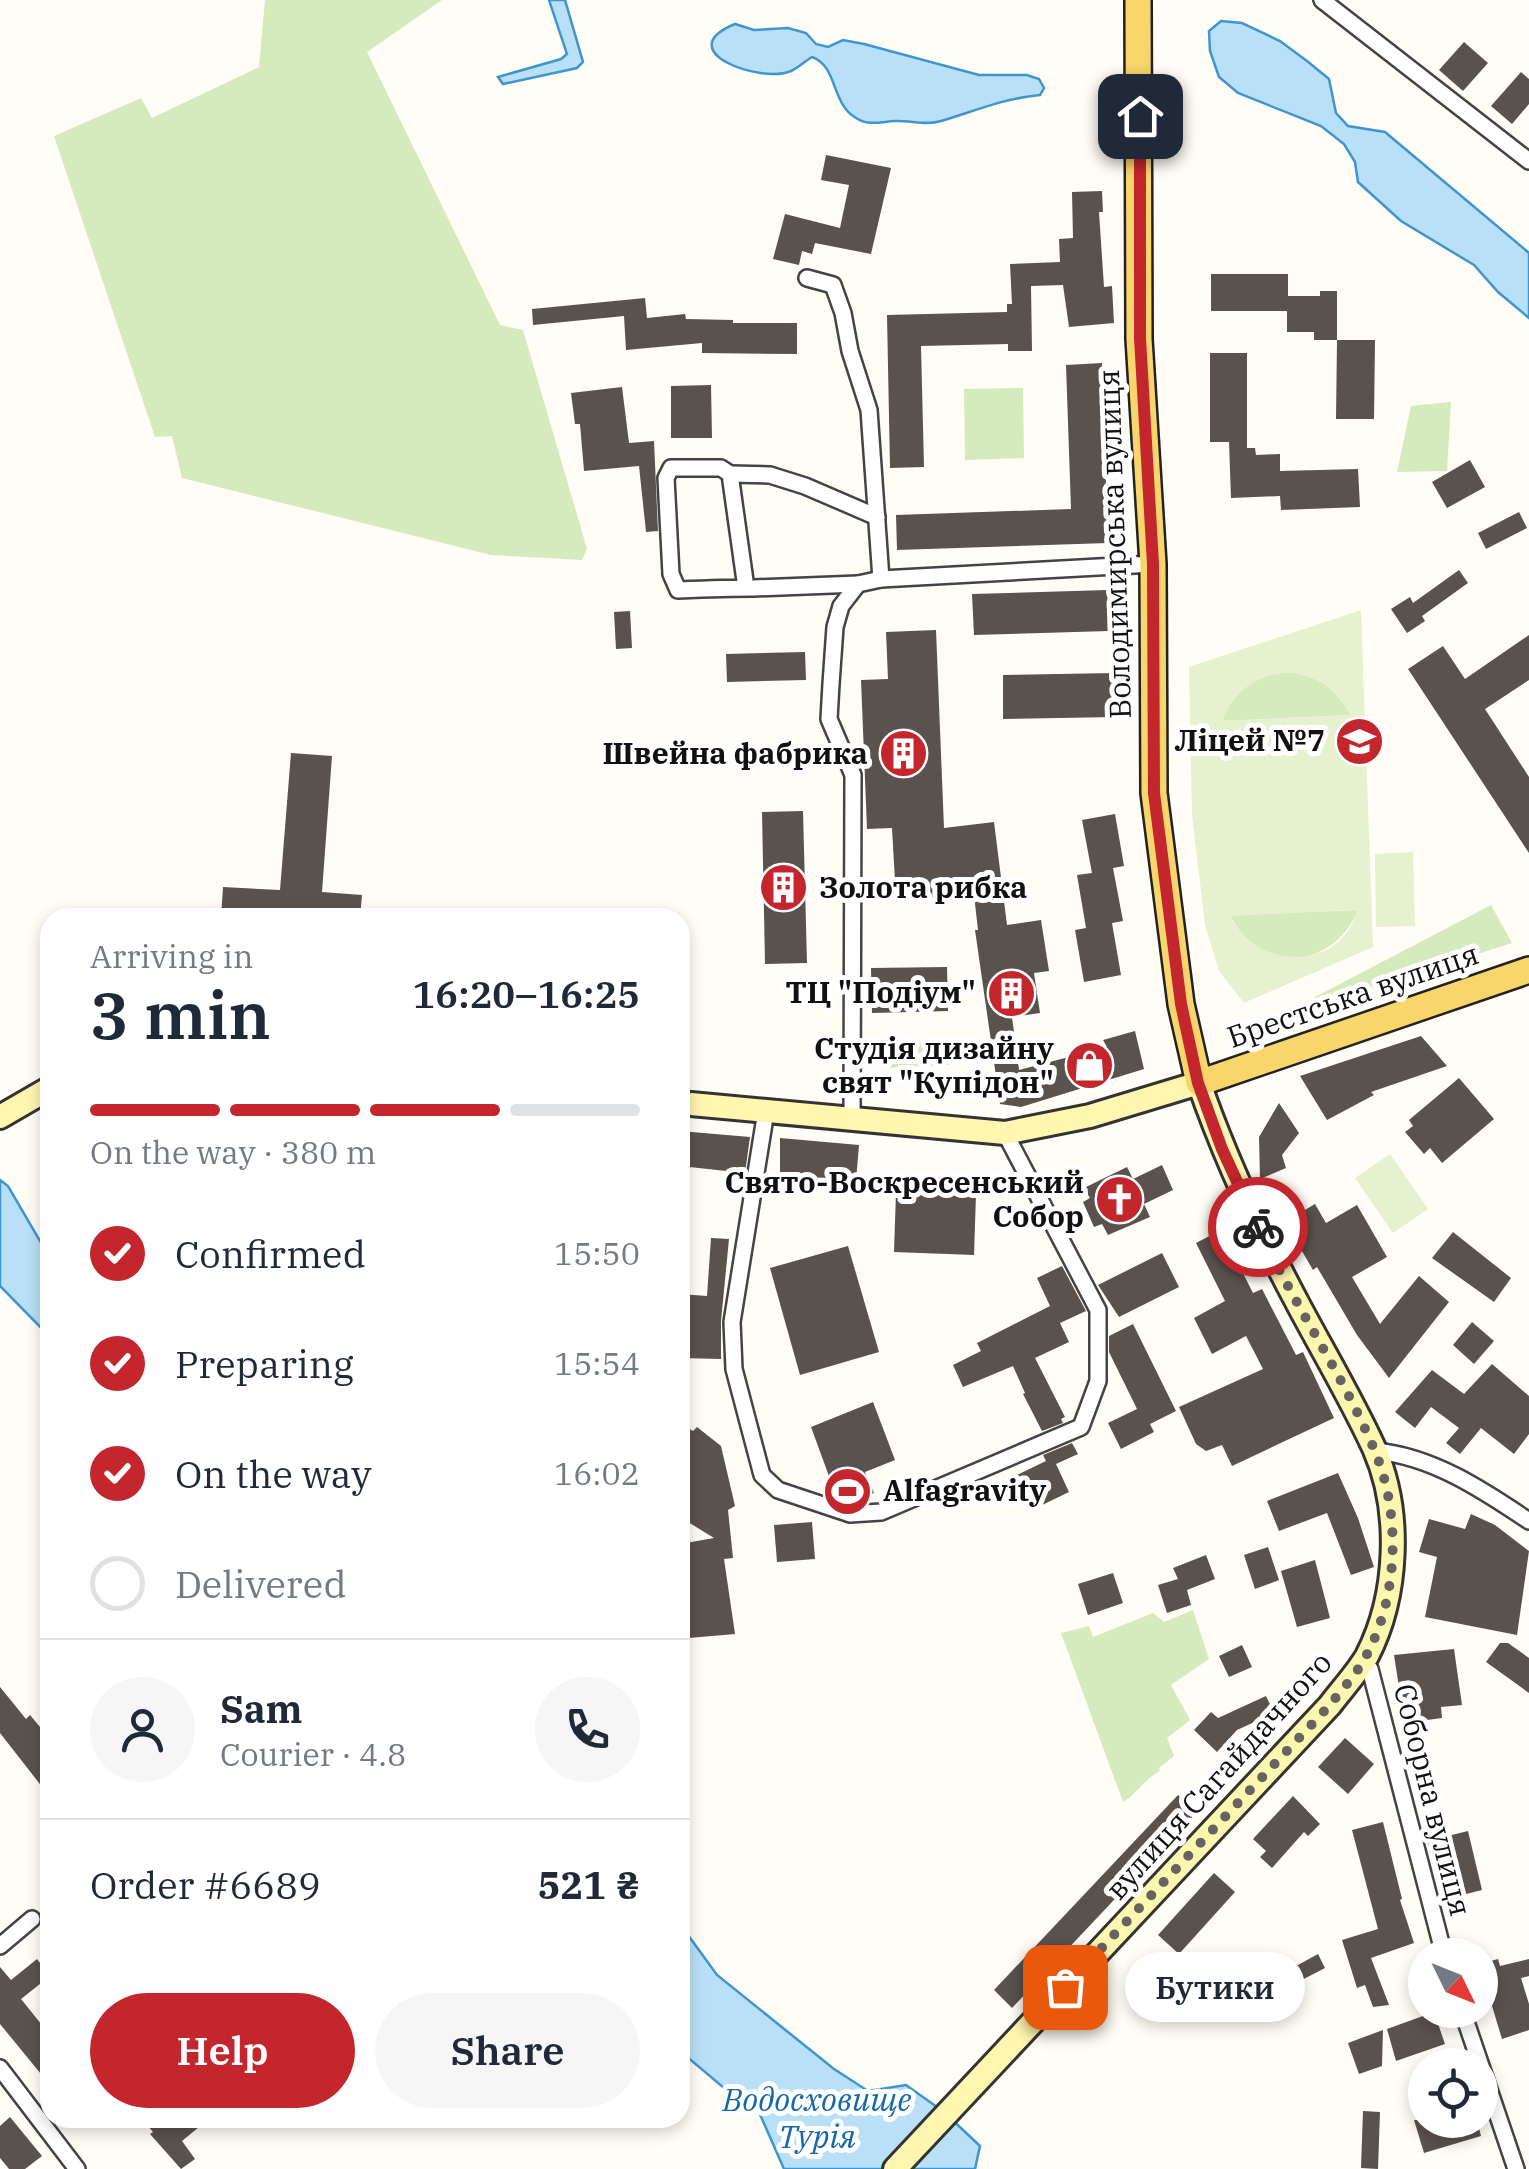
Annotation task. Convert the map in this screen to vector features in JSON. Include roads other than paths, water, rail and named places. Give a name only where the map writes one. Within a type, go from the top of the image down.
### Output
[{"type":"main road","name":"Володимирська вулиця","points":[[1138,0],[1140,338],[1153,564],[1154,793],[1181,1004],[1198,1083]]},
{"type":"main road","name":"Брестська вулиця","points":[[1198,1083],[1529,970]]},
{"type":"main road","points":[[690,1104],[1006,1134],[1071,1121],[1198,1083]]},
{"type":"main road","name":"вулиця Сагайдачного","points":[[895,2169],[1330,1705],[1362,1663],[1384,1610],[1392,1562],[1392,1520],[1375,1451],[1262,1238],[1222,1149],[1198,1083]]},
{"type":"main road","points":[[0,1117],[40,1094]]},
{"type":"street","points":[[1322,0],[1529,161]]},
{"type":"street","points":[[807,278],[832,285],[844,313],[850,351],[869,410],[881,579]]},
{"type":"street","points":[[878,516],[770,475],[730,474],[721,468],[671,468],[666,478],[670,574],[678,590],[858,584],[881,579],[1153,564]]},
{"type":"street","points":[[730,474],[746,588]]},
{"type":"street","points":[[852,1120],[853,775],[829,719],[835,627],[840,606],[858,584]]},
{"type":"street","points":[[766,1111],[732,1322],[734,1369],[762,1475],[778,1490],[850,1514],[880,1512],[1081,1427],[1098,1381],[1098,1310],[1006,1134]]},
{"type":"street","points":[[1375,1451],[1394,1452],[1478,1486],[1529,1521]]},
{"type":"street","name":"Соборна вулиця","points":[[1362,1663],[1370,1669],[1440,1938]]},
{"type":"street","points":[[0,1946],[32,1919]]},
{"type":"street","points":[[1468,2028],[1516,2169]]},
{"type":"street","points":[[0,2068],[40,2120]]},
{"type":"street","points":[[46,2128],[78,2169]]},
{"type":"water","points":[[549,0],[565,0],[583,62],[577,68],[503,84],[498,77],[567,54]]},
{"type":"water","points":[[1221,21],[1242,23],[1280,41],[1307,61],[1329,79],[1336,113],[1348,126],[1385,132],[1529,253],[1529,318],[1474,265],[1401,221],[1358,182],[1355,162],[1344,144],[1321,126],[1238,93],[1219,77],[1210,51],[1209,31]]},
{"type":"water","points":[[735,24],[754,30],[788,28],[806,33],[816,44],[828,47],[843,40],[979,75],[1027,75],[1039,79],[1044,88],[1040,95],[935,122],[865,122],[848,112],[826,68],[812,57],[791,71],[777,74],[743,69],[716,54],[712,45],[717,34]]},
{"type":"water","points":[[0,1180],[8,1186],[40,1241],[40,1327],[0,1286]]},
{"type":"water","name":"Водосховище Турія","points":[[690,1938],[717,1975],[834,2069],[868,2091],[906,2085],[944,2112],[980,2146],[975,2169],[784,2169],[755,2103],[724,2088],[690,2059]]},
{"type":"place","name":"Ліцей №7","points":[[1360,741]]},
{"type":"place","name":"Швейна фабрика","points":[[903,754]]},
{"type":"place","name":"Золота рибка","points":[[784,888]]},
{"type":"place","name":"ТЦ \"Подіум\"","points":[[1011,993]]},
{"type":"place","name":"Студія дизайну свят \"Купідон\"","points":[[1089,1066]]},
{"type":"place","name":"Свято-Воскресенський Собор","points":[[1119,1200]]},
{"type":"place","name":"Alfagravity","points":[[848,1491]]},
{"type":"place","name":"Бутики","points":[[1065,1987]]}]
